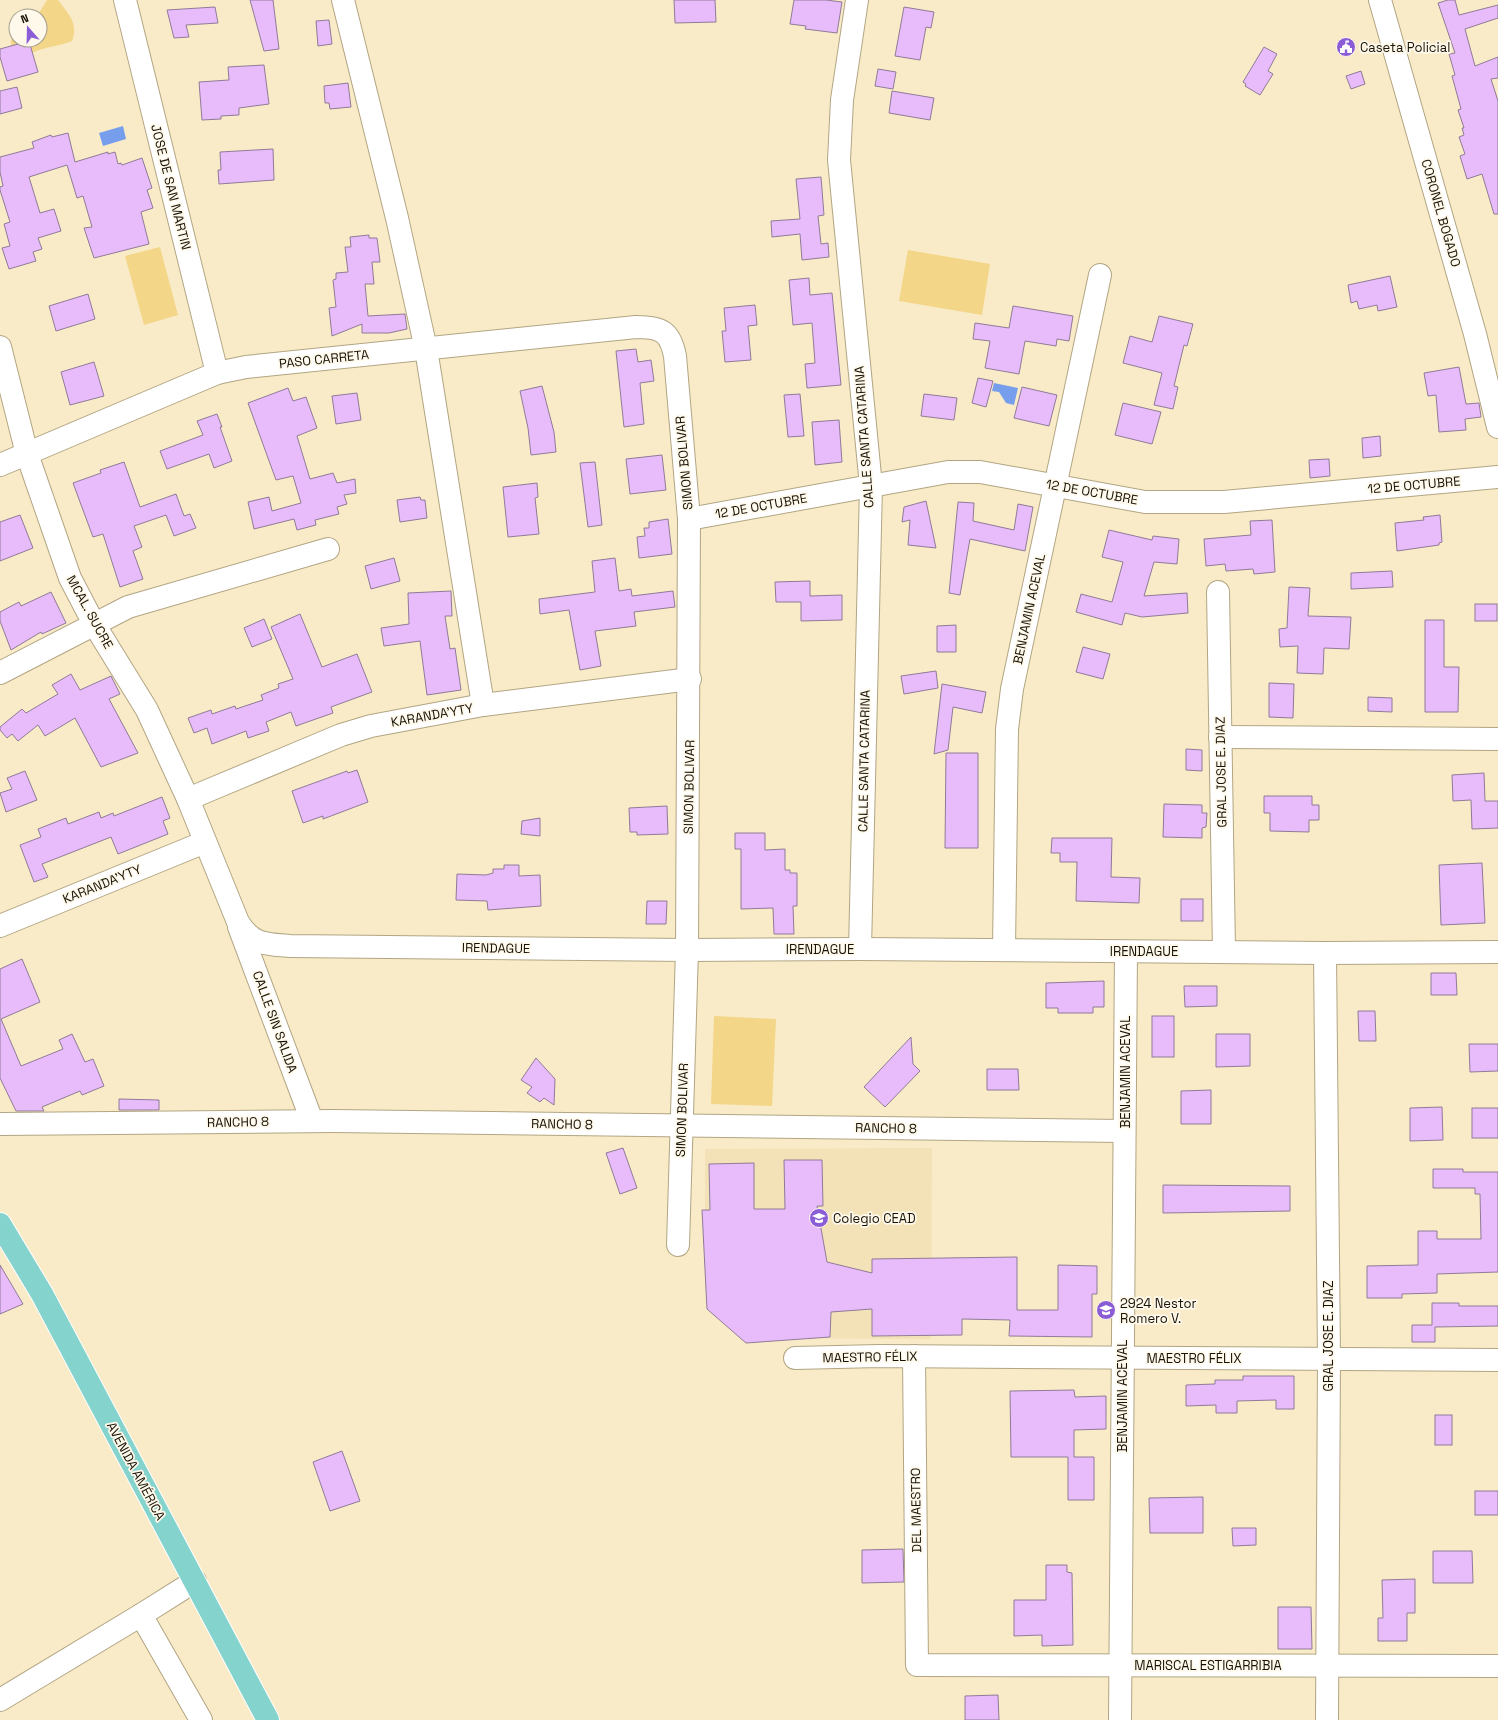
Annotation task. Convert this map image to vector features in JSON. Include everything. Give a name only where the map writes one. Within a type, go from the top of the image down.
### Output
[{"type":"main road","name":"AVENIDA AMÉRICA","points":[[0,1224],[42,1294],[268,1720]]},
{"type":"street","name":"JOSE DE SAN MARTIN","points":[[125,0],[217,374]]},
{"type":"street","points":[[343,0],[397,218],[426,349],[483,705]]},
{"type":"street","name":"CALLE SANTA CATARINA","points":[[857,0],[842,100],[839,160],[870,486],[860,949]]},
{"type":"street","name":"CORONEL BOGADO","points":[[1380,0],[1475,334],[1498,427]]},
{"type":"street","name":"BENJAMIN ACEVAL","points":[[1004,950],[1007,729],[1012,690],[1100,275]]},
{"type":"street","name":"PASO CARRETA","points":[[0,465],[217,374],[246,367],[636,327],[651,327],[664,332]]},
{"type":"street","name":"SIMON BOLIVAR","points":[[664,332],[673,343],[675,356],[689,519],[690,679],[687,950],[678,1245]]},
{"type":"street","name":"MCAL. SUCRE","points":[[0,347],[27,454],[70,578],[94,624],[147,710],[188,799],[205,842]]},
{"type":"street","name":"12 DE OCTUBRE","points":[[689,519],[948,472],[980,472],[1146,502],[1224,502],[1498,477]]},
{"type":"street","points":[[0,673],[128,607],[328,548]]},
{"type":"street","name":"GRAL JOSE E. DIAZ","points":[[1218,592],[1224,951]]},
{"type":"street","name":"KARANDA'YTY","points":[[188,799],[340,735],[371,726],[483,705],[690,679]]},
{"type":"street","points":[[1220,737],[1498,739]]},
{"type":"street","name":"KARANDA'YTY","points":[[0,926],[205,842]]},
{"type":"street","name":"IRENDAGUE","points":[[205,842],[238,922],[251,938],[264,944],[290,946],[687,950],[860,949],[1325,953],[1498,952]]},
{"type":"street","name":"CALLE SIN SALIDA","points":[[238,922],[312,1121]]},
{"type":"street","name":"BENJAMIN ACEVAL","points":[[1120,1720],[1126,952]]},
{"type":"street","name":"GRAL JOSE E. DIAZ","points":[[1325,953],[1329,1358],[1327,1720]]},
{"type":"street","name":"RANCHO 8","points":[[0,1124],[312,1121],[1124,1131]]},
{"type":"street","name":"MAESTRO FÉLIX","points":[[795,1358],[914,1356],[1498,1360]]},
{"type":"street","name":"DEL MAESTRO","points":[[914,1356],[917,1665]]},
{"type":"street","points":[[0,1700],[195,1581]]},
{"type":"street","points":[[141,1615],[201,1720]]},
{"type":"street","name":"MARISCAL ESTIGARRIBIA","points":[[917,1665],[1498,1666]]},
{"type":"shaded area","points":[[47,0],[58,0],[69,14],[73,24],[74,35],[72,41],[48,47],[48,8],[42,8]]},
{"type":"shaded area","points":[[11,48],[44,48],[30,54]]},
{"type":"shaded area","points":[[160,247],[178,315],[144,325],[125,256]]},
{"type":"shaded area","points":[[908,250],[990,264],[982,315],[899,301]]},
{"type":"shaded area","points":[[714,1016],[776,1019],[772,1106],[711,1104]]},
{"type":"shaded area","name":"Colegio CEAD","points":[[932,1148],[931,1339],[740,1338],[705,1288],[705,1149]]},
{"type":"water","points":[[123,126],[126,139],[103,146],[99,133]]},
{"type":"water","points":[[994,383],[1018,388],[1014,405],[1006,403],[999,392],[992,391]]},
{"type":"building","points":[[250,0],[273,0],[279,49],[264,51]]},
{"type":"building","points":[[674,0],[715,0],[716,22],[675,23]]},
{"type":"building","points":[[794,0],[826,0],[842,2],[837,33],[805,29],[806,26],[790,24]]},
{"type":"building","points":[[1448,0],[1455,0],[1459,15],[1498,5],[1498,18],[1465,29],[1475,66],[1498,57],[1498,78],[1491,79],[1498,101],[1498,214],[1494,214],[1482,174],[1467,179],[1460,156],[1465,154],[1459,137],[1464,135],[1462,128],[1464,128],[1458,110],[1461,109],[1452,76],[1455,75],[1449,54],[1455,53],[1438,3]]},
{"type":"building","points":[[215,7],[218,23],[186,25],[189,37],[174,38],[167,10]]},
{"type":"building","points":[[904,7],[934,12],[931,28],[926,27],[920,60],[895,56]]},
{"type":"building","points":[[329,20],[332,44],[318,46],[316,21]]},
{"type":"building","points":[[8,47],[8,48],[31,48],[38,72],[7,81],[0,57],[0,49]]},
{"type":"building","points":[[1264,47],[1277,54],[1268,71],[1273,74],[1260,95],[1245,86],[1246,84],[1243,82]]},
{"type":"building","points":[[264,65],[269,104],[239,108],[239,115],[221,116],[221,119],[202,120],[199,82],[229,80],[228,67]]},
{"type":"building","points":[[878,69],[896,72],[893,89],[875,86]]},
{"type":"building","points":[[1361,71],[1365,84],[1351,89],[1346,76]]},
{"type":"building","points":[[348,83],[351,107],[330,109],[329,103],[325,103],[324,86]]},
{"type":"building","points":[[17,87],[22,108],[0,114],[0,91]]},
{"type":"building","points":[[892,91],[934,98],[930,120],[889,113]]},
{"type":"building","points":[[68,133],[75,162],[108,152],[108,154],[115,152],[118,164],[121,163],[122,165],[142,158],[152,188],[147,190],[153,208],[141,212],[149,244],[94,258],[84,228],[92,227],[83,196],[77,198],[67,165],[29,177],[40,213],[54,209],[61,231],[38,238],[42,249],[33,252],[36,261],[9,269],[2,248],[10,246],[4,224],[10,222],[0,190],[0,187],[3,186],[0,172],[0,157],[34,148],[32,142],[51,135],[52,137]]},
{"type":"building","points":[[273,149],[274,180],[219,184],[218,170],[221,170],[220,152]]},
{"type":"building","points":[[821,177],[824,215],[818,216],[821,244],[828,243],[829,257],[802,260],[800,234],[772,237],[771,221],[800,219],[796,179]]},
{"type":"building","points":[[369,235],[369,238],[377,238],[380,262],[372,262],[374,284],[365,284],[368,316],[405,314],[407,329],[389,333],[362,333],[362,324],[332,336],[329,308],[336,307],[333,280],[336,279],[336,273],[348,272],[345,247],[351,247],[350,237]]},
{"type":"building","points":[[1390,276],[1397,307],[1378,311],[1377,305],[1359,309],[1357,301],[1351,303],[1348,285]]},
{"type":"building","points":[[809,278],[810,295],[832,293],[841,385],[807,388],[805,364],[815,363],[812,323],[793,325],[789,280]]},
{"type":"building","points":[[88,294],[95,319],[56,331],[49,306]]},
{"type":"building","points":[[755,305],[757,325],[748,326],[751,360],[725,362],[722,331],[726,331],[724,308]]},
{"type":"building","points":[[1013,306],[1073,316],[1069,341],[1057,339],[1056,346],[1025,341],[1019,374],[985,368],[990,341],[973,339],[975,323],[1009,328]]},
{"type":"building","points":[[1159,316],[1193,324],[1187,346],[1184,345],[1174,386],[1178,387],[1173,409],[1154,405],[1162,373],[1123,363],[1130,336],[1152,342]]},
{"type":"building","points":[[636,349],[638,362],[651,360],[654,381],[640,383],[644,424],[624,427],[616,351]]},
{"type":"building","points":[[94,362],[104,396],[70,405],[61,372]]},
{"type":"building","points":[[1459,367],[1466,404],[1479,403],[1481,417],[1465,419],[1466,430],[1439,432],[1436,395],[1428,396],[1424,373]]},
{"type":"building","points":[[978,378],[993,381],[986,407],[972,403]]},
{"type":"building","points":[[542,386],[554,432],[556,452],[531,455],[528,428],[520,391]]},
{"type":"building","points":[[1022,387],[1057,395],[1049,426],[1014,418]]},
{"type":"building","points":[[288,388],[293,401],[306,397],[317,428],[297,436],[310,479],[333,473],[337,483],[355,479],[356,493],[344,495],[347,504],[337,507],[339,514],[315,520],[316,525],[297,530],[294,519],[254,529],[248,502],[269,497],[272,511],[301,503],[293,476],[276,480],[248,403]]},
{"type":"building","points":[[357,393],[361,420],[336,424],[332,396]]},
{"type":"building","points":[[800,394],[804,436],[788,437],[784,395]]},
{"type":"building","points":[[924,394],[957,398],[954,420],[921,416]]},
{"type":"building","points":[[1123,403],[1161,412],[1152,444],[1115,435]]},
{"type":"building","points":[[217,414],[232,461],[214,468],[209,454],[167,469],[160,451],[203,435],[197,421]]},
{"type":"building","points":[[839,420],[842,462],[815,465],[812,422]]},
{"type":"building","points":[[1380,436],[1381,456],[1363,458],[1362,438]]},
{"type":"building","points":[[662,455],[666,490],[630,494],[626,459]]},
{"type":"building","points":[[1329,459],[1330,476],[1310,478],[1309,460]]},
{"type":"building","points":[[124,462],[140,507],[176,494],[184,516],[190,514],[196,528],[174,536],[166,515],[134,526],[142,547],[133,551],[143,579],[120,587],[103,534],[93,537],[73,483],[101,473],[100,470]]},
{"type":"building","points":[[595,462],[602,525],[588,527],[580,463]]},
{"type":"building","points":[[537,483],[538,497],[535,498],[539,534],[508,537],[503,487]]},
{"type":"building","points":[[420,497],[421,500],[425,500],[427,518],[400,522],[397,500]]},
{"type":"building","points":[[926,501],[936,548],[908,545],[910,520],[902,522],[904,507]]},
{"type":"building","points":[[958,502],[974,503],[973,521],[1014,530],[1018,504],[1033,507],[1025,551],[970,539],[960,595],[949,593]]},
{"type":"building","points":[[20,515],[33,548],[0,561],[0,522]]},
{"type":"building","points":[[1440,515],[1442,542],[1439,543],[1439,545],[1397,551],[1395,523],[1424,520],[1423,517]]},
{"type":"building","points":[[668,519],[672,554],[639,558],[637,537],[645,536],[644,528],[649,528],[649,522]]},
{"type":"building","points":[[1272,520],[1275,572],[1254,574],[1253,569],[1226,571],[1225,564],[1206,566],[1204,539],[1251,535],[1250,521]]},
{"type":"building","points":[[1109,530],[1152,540],[1153,536],[1179,539],[1177,564],[1154,562],[1144,596],[1187,593],[1188,613],[1142,617],[1125,613],[1122,625],[1076,612],[1081,594],[1112,602],[1123,562],[1102,557]]},
{"type":"building","points":[[394,558],[400,581],[371,589],[365,566]]},
{"type":"building","points":[[615,558],[619,591],[631,589],[632,596],[673,591],[675,607],[634,612],[636,626],[595,631],[601,666],[580,670],[569,610],[540,614],[539,599],[595,592],[592,561]]},
{"type":"building","points":[[1392,571],[1393,587],[1351,589],[1351,573]]},
{"type":"building","points":[[810,581],[810,596],[842,595],[842,620],[801,621],[801,602],[776,602],[775,582]]},
{"type":"building","points":[[1289,587],[1310,588],[1308,616],[1351,617],[1349,649],[1324,648],[1323,674],[1297,673],[1298,646],[1280,647],[1279,629],[1287,628]]},
{"type":"building","points":[[451,591],[452,616],[445,616],[450,649],[455,648],[461,690],[427,695],[420,641],[384,646],[381,628],[409,624],[408,593]]},
{"type":"building","points":[[51,592],[66,623],[42,634],[41,632],[11,650],[0,621],[0,612],[19,602],[21,606]]},
{"type":"building","points":[[1475,604],[1497,604],[1497,621],[1475,621]]},
{"type":"building","points":[[300,614],[322,667],[357,654],[372,692],[331,707],[333,713],[296,726],[291,712],[266,722],[269,731],[248,738],[246,731],[212,744],[207,728],[194,733],[188,718],[211,710],[212,714],[235,706],[236,709],[263,700],[261,695],[279,688],[278,684],[293,679],[271,627]]},
{"type":"building","points":[[264,619],[272,639],[252,647],[244,628]]},
{"type":"building","points":[[1425,620],[1444,620],[1444,667],[1459,667],[1458,712],[1425,712]]},
{"type":"building","points":[[956,625],[956,652],[937,652],[937,626]]},
{"type":"building","points":[[1083,647],[1110,654],[1103,679],[1076,672]]},
{"type":"building","points":[[936,671],[938,688],[904,694],[901,676]]},
{"type":"building","points":[[71,674],[80,690],[111,676],[120,694],[109,699],[138,753],[101,767],[75,718],[45,736],[38,725],[18,741],[12,734],[7,738],[0,730],[0,727],[22,709],[26,713],[58,694],[52,685]]},
{"type":"building","points":[[1269,683],[1294,684],[1293,718],[1269,717]]},
{"type":"building","points":[[942,684],[986,692],[982,713],[953,707],[948,750],[934,754]]},
{"type":"building","points":[[1368,697],[1392,698],[1392,712],[1368,711]]},
{"type":"building","points":[[1186,749],[1202,750],[1202,771],[1186,770]]},
{"type":"building","points":[[946,753],[978,753],[978,848],[945,848]]},
{"type":"building","points":[[357,770],[368,802],[323,819],[323,816],[303,823],[292,791],[347,771],[348,773]]},
{"type":"building","points":[[25,771],[37,800],[6,812],[0,793],[12,789],[7,778]]},
{"type":"building","points":[[1484,773],[1485,801],[1498,801],[1498,828],[1472,829],[1471,800],[1453,801],[1452,775]]},
{"type":"building","points":[[1264,796],[1312,796],[1312,805],[1319,805],[1319,820],[1309,820],[1309,832],[1270,831],[1270,813],[1264,813]]},
{"type":"building","points":[[162,797],[170,818],[163,821],[168,834],[118,854],[111,837],[42,864],[48,877],[34,882],[20,845],[41,837],[38,829],[66,818],[68,824],[99,812],[101,818],[113,813],[114,816]]},
{"type":"building","points":[[1164,804],[1202,805],[1202,813],[1207,813],[1206,827],[1202,828],[1202,838],[1163,837]]},
{"type":"building","points":[[667,806],[668,834],[637,835],[637,832],[630,832],[629,808]]},
{"type":"building","points":[[540,818],[540,836],[521,834],[522,821]]},
{"type":"building","points":[[735,833],[765,833],[765,850],[785,849],[785,870],[790,870],[790,873],[797,873],[797,906],[793,906],[794,934],[774,934],[773,908],[741,909],[741,849],[735,849]]},
{"type":"building","points":[[1052,838],[1112,838],[1111,877],[1140,878],[1139,903],[1076,901],[1077,862],[1060,862],[1060,853],[1051,853]]},
{"type":"building","points":[[1482,863],[1485,923],[1441,925],[1439,865]]},
{"type":"building","points":[[504,865],[519,865],[519,876],[540,875],[541,906],[488,910],[487,901],[456,900],[457,874],[486,875],[493,873],[493,869],[504,869]]},
{"type":"building","points":[[1181,899],[1203,899],[1203,921],[1181,921]]},
{"type":"building","points":[[647,901],[667,901],[666,924],[646,924]]},
{"type":"building","points":[[22,959],[40,1002],[1,1019],[21,1066],[63,1049],[59,1040],[72,1034],[85,1062],[93,1059],[104,1086],[82,1095],[80,1091],[42,1107],[44,1111],[16,1111],[0,1078],[0,969]]},
{"type":"building","points":[[1431,973],[1456,973],[1457,995],[1431,995]]},
{"type":"building","points":[[1104,981],[1104,1007],[1093,1007],[1093,1013],[1058,1013],[1058,1008],[1046,1008],[1046,983]]},
{"type":"building","points":[[1184,986],[1217,986],[1217,1006],[1185,1007]]},
{"type":"building","points":[[1358,1011],[1375,1011],[1376,1041],[1359,1041]]},
{"type":"building","points":[[1152,1016],[1174,1016],[1174,1057],[1152,1057]]},
{"type":"building","points":[[1216,1034],[1250,1034],[1250,1066],[1216,1067]]},
{"type":"building","points":[[911,1037],[913,1064],[920,1071],[885,1107],[864,1087]]},
{"type":"building","points":[[1469,1044],[1498,1044],[1498,1071],[1470,1072]]},
{"type":"building","points":[[536,1058],[555,1079],[554,1105],[544,1098],[540,1102],[527,1093],[532,1087],[521,1080]]},
{"type":"building","points":[[987,1069],[1018,1069],[1019,1090],[987,1090]]},
{"type":"building","points":[[1211,1090],[1211,1124],[1181,1124],[1181,1091]]},
{"type":"building","points":[[119,1099],[159,1100],[159,1110],[119,1110]]},
{"type":"building","points":[[1442,1107],[1443,1140],[1410,1141],[1410,1108]]},
{"type":"building","points":[[1472,1108],[1498,1108],[1498,1138],[1472,1138]]},
{"type":"building","points":[[623,1148],[637,1188],[620,1194],[606,1153]]},
{"type":"building","points":[[784,1160],[822,1160],[823,1206],[817,1206],[827,1262],[872,1273],[872,1259],[1017,1257],[1017,1310],[1058,1310],[1058,1265],[1097,1266],[1097,1294],[1092,1294],[1092,1337],[1009,1336],[1010,1320],[962,1319],[962,1335],[872,1336],[872,1309],[831,1312],[830,1337],[746,1343],[707,1309],[702,1210],[710,1210],[709,1164],[754,1163],[754,1209],[785,1209]]},
{"type":"building","points":[[1433,1169],[1463,1169],[1463,1172],[1498,1172],[1498,1272],[1437,1274],[1437,1293],[1402,1294],[1402,1298],[1367,1298],[1367,1266],[1418,1265],[1418,1231],[1437,1231],[1437,1239],[1481,1239],[1480,1194],[1475,1194],[1475,1188],[1433,1188]]},
{"type":"building","points":[[1163,1185],[1290,1186],[1290,1211],[1163,1213]]},
{"type":"building","points":[[0,1265],[23,1304],[0,1314]]},
{"type":"building","points":[[1432,1303],[1459,1303],[1459,1306],[1498,1306],[1498,1326],[1435,1327],[1435,1342],[1412,1342],[1412,1325],[1432,1325]]},
{"type":"building","points":[[1243,1376],[1294,1376],[1294,1409],[1276,1409],[1276,1400],[1237,1401],[1237,1413],[1216,1413],[1216,1405],[1186,1406],[1186,1385],[1215,1384],[1215,1380],[1243,1380]]},
{"type":"building","points":[[1074,1390],[1075,1397],[1106,1396],[1106,1429],[1074,1430],[1074,1457],[1094,1457],[1094,1500],[1068,1500],[1068,1457],[1011,1457],[1010,1391]]},
{"type":"building","points":[[1435,1415],[1452,1415],[1452,1445],[1435,1445]]},
{"type":"building","points":[[342,1451],[360,1501],[330,1511],[313,1462]]},
{"type":"building","points":[[1475,1491],[1498,1491],[1498,1515],[1475,1515]]},
{"type":"building","points":[[1203,1497],[1203,1533],[1150,1533],[1149,1498]]},
{"type":"building","points":[[1232,1528],[1256,1528],[1256,1545],[1233,1546]]},
{"type":"building","points":[[903,1549],[904,1582],[862,1583],[862,1550]]},
{"type":"building","points":[[1433,1551],[1472,1551],[1473,1583],[1433,1583]]},
{"type":"building","points":[[1046,1565],[1067,1565],[1067,1572],[1072,1573],[1073,1645],[1042,1646],[1042,1635],[1014,1636],[1014,1600],[1046,1600]]},
{"type":"building","points":[[1415,1579],[1415,1613],[1407,1613],[1407,1641],[1378,1641],[1378,1618],[1383,1618],[1382,1580]]},
{"type":"building","points":[[1278,1607],[1311,1607],[1312,1649],[1278,1649]]},
{"type":"building","points":[[998,1695],[999,1720],[965,1720],[965,1696]]},
{"type":"place","name":"Caseta Policial","points":[[1346,47]]},
{"type":"place","name":"Colegio CEAD","points":[[819,1218]]},
{"type":"place","name":"2924 Nestor Romero V.","points":[[1106,1310]]}]
